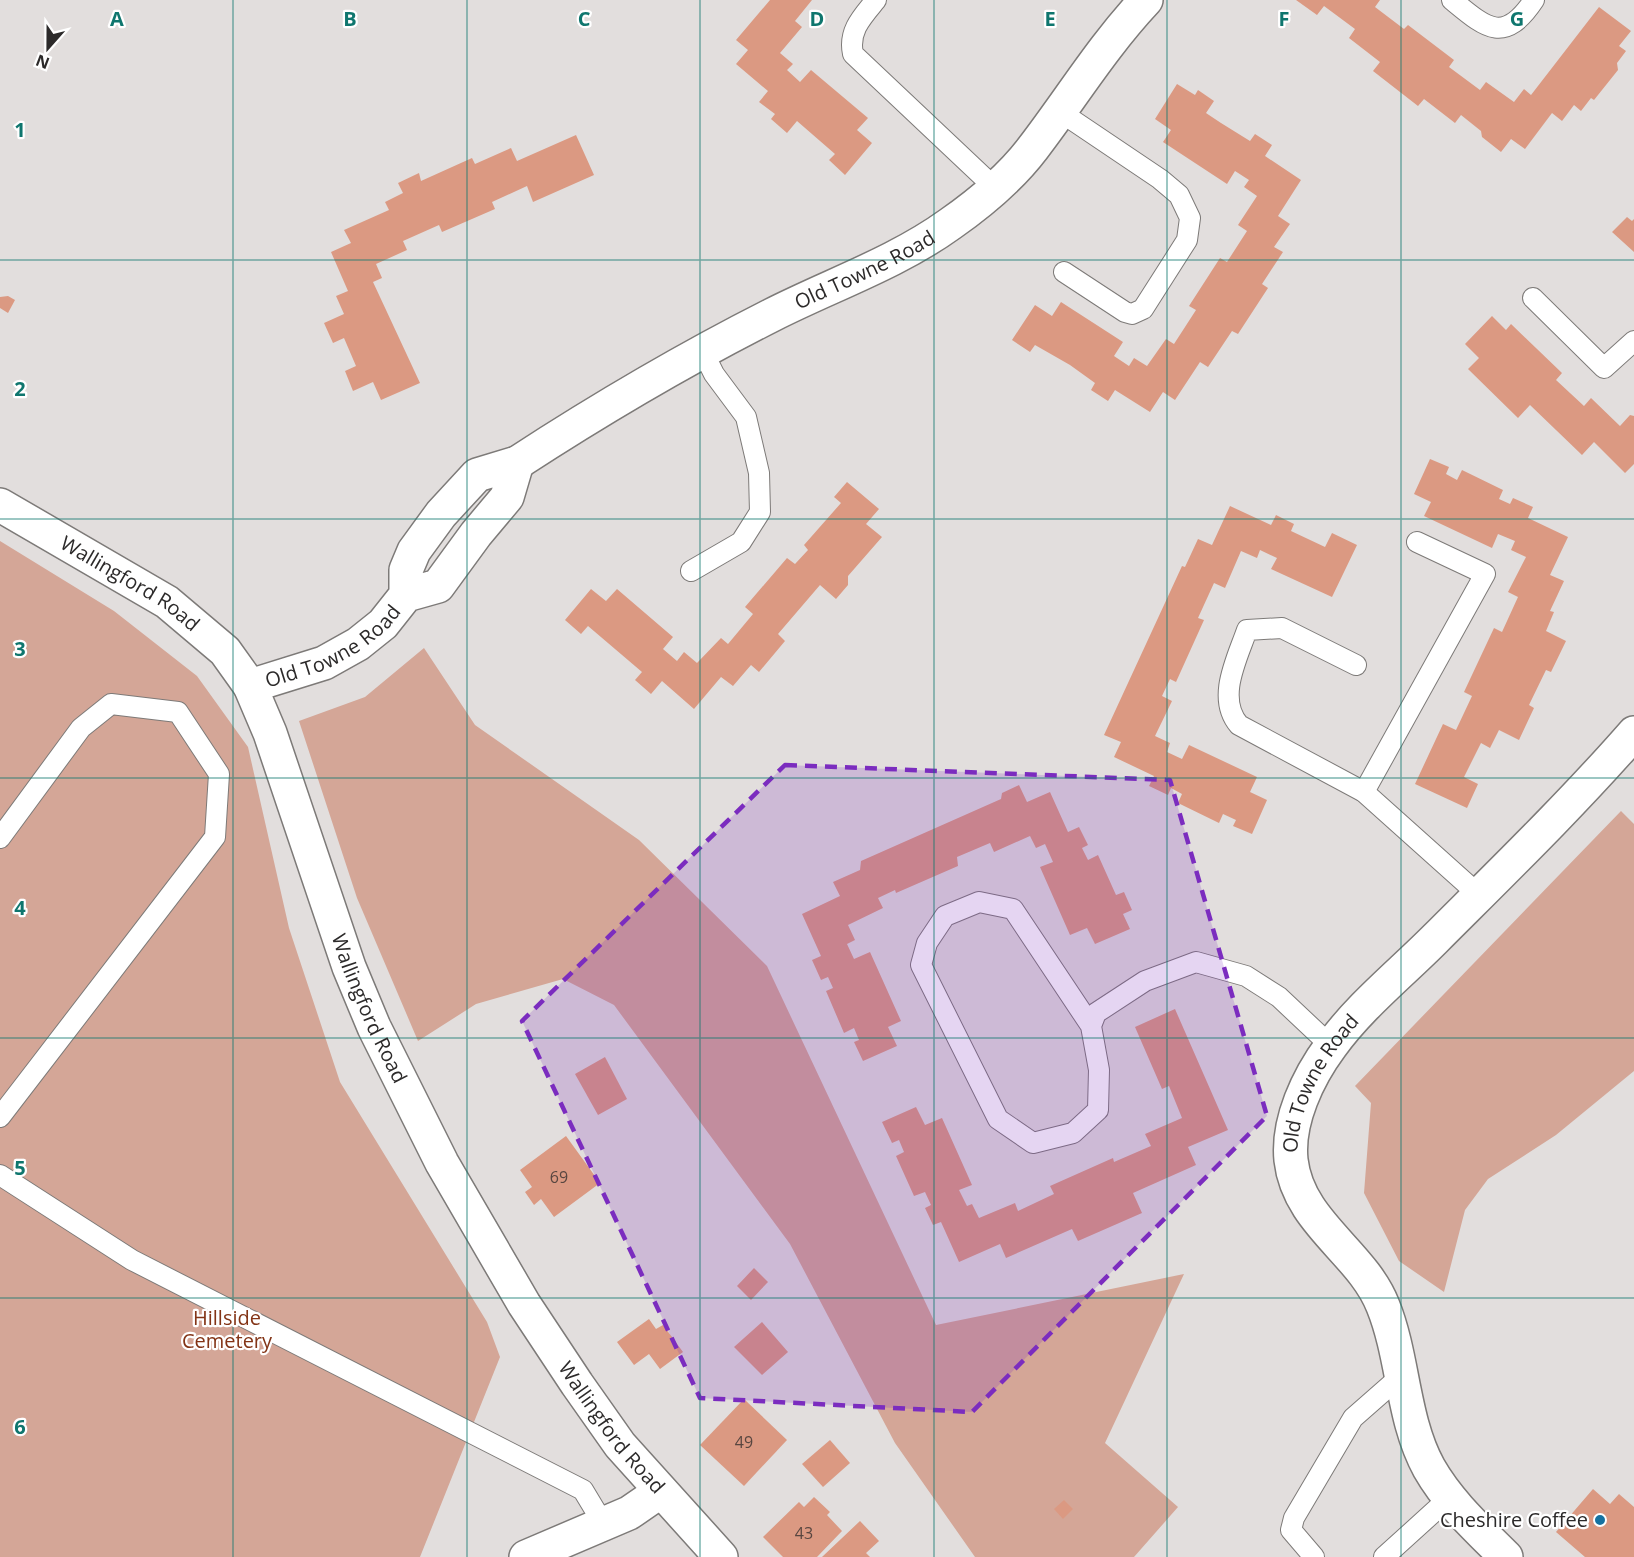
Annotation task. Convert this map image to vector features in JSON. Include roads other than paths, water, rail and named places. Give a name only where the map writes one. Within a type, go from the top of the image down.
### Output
[{"type":"street","name":"Old Towne Road","points":[[250,686],[324,663],[358,644],[383,624],[406,595],[438,586],[476,534],[507,497],[517,463],[639,385],[702,350],[902,255],[950,225],[995,188],[1032,149],[1113,35],[1146,0]]},
{"type":"street","name":"Wallingford Road","points":[[0,505],[167,602],[225,651],[250,686],[270,733],[349,967],[407,1096],[524,1304],[620,1444],[721,1557]]},
{"type":"street","name":"Old Towne Road","points":[[1506,1557],[1448,1499],[1428,1466],[1418,1440],[1383,1303],[1358,1267],[1322,1228],[1303,1197],[1291,1161],[1292,1134],[1301,1099],[1331,1046],[1362,1011],[1479,895],[1634,733]]},
{"type":"street","points":[[526,1557],[629,1513],[661,1491]]},
{"type":"lane","points":[[876,0],[856,24],[850,44],[853,54],[995,188]]},
{"type":"lane","points":[[1452,0],[1483,26],[1500,29],[1523,16],[1534,0]]},
{"type":"lane","points":[[1059,111],[1160,179],[1179,195],[1190,218],[1187,240],[1143,309],[1132,314],[1125,312],[1064,272]]},
{"type":"lane","points":[[1533,298],[1604,368],[1634,341]]},
{"type":"lane","points":[[691,571],[741,542],[760,512],[759,473],[746,417],[714,374],[702,350]]},
{"type":"lane","points":[[1364,792],[1485,574],[1417,543]]},
{"type":"lane","points":[[1356,665],[1282,628],[1247,630],[1233,671],[1228,699],[1232,716],[1239,725],[1364,792],[1479,895]]},
{"type":"lane","points":[[0,838],[81,728],[111,704],[178,712],[219,774],[214,837],[0,1117]]},
{"type":"lane","points":[[1091,1026],[1013,909],[978,902],[945,916],[927,943],[921,965],[998,1119],[1033,1143],[1073,1133],[1098,1110],[1099,1070],[1091,1026],[1096,1013],[1145,981],[1196,962],[1246,976],[1270,992],[1309,1024],[1331,1046]]},
{"type":"lane","points":[[0,1175],[132,1260],[583,1490],[604,1525]]},
{"type":"lane","points":[[1314,1557],[1291,1530],[1294,1518],[1353,1418],[1402,1375]]},
{"type":"lane","points":[[1384,1557],[1448,1499]]},
{"type":"place","name":"Cheshire Coffee","points":[[1600,1520]]},
{"type":"park label","name":"Hillside Cemetery","points":[[227,1330]]}]
